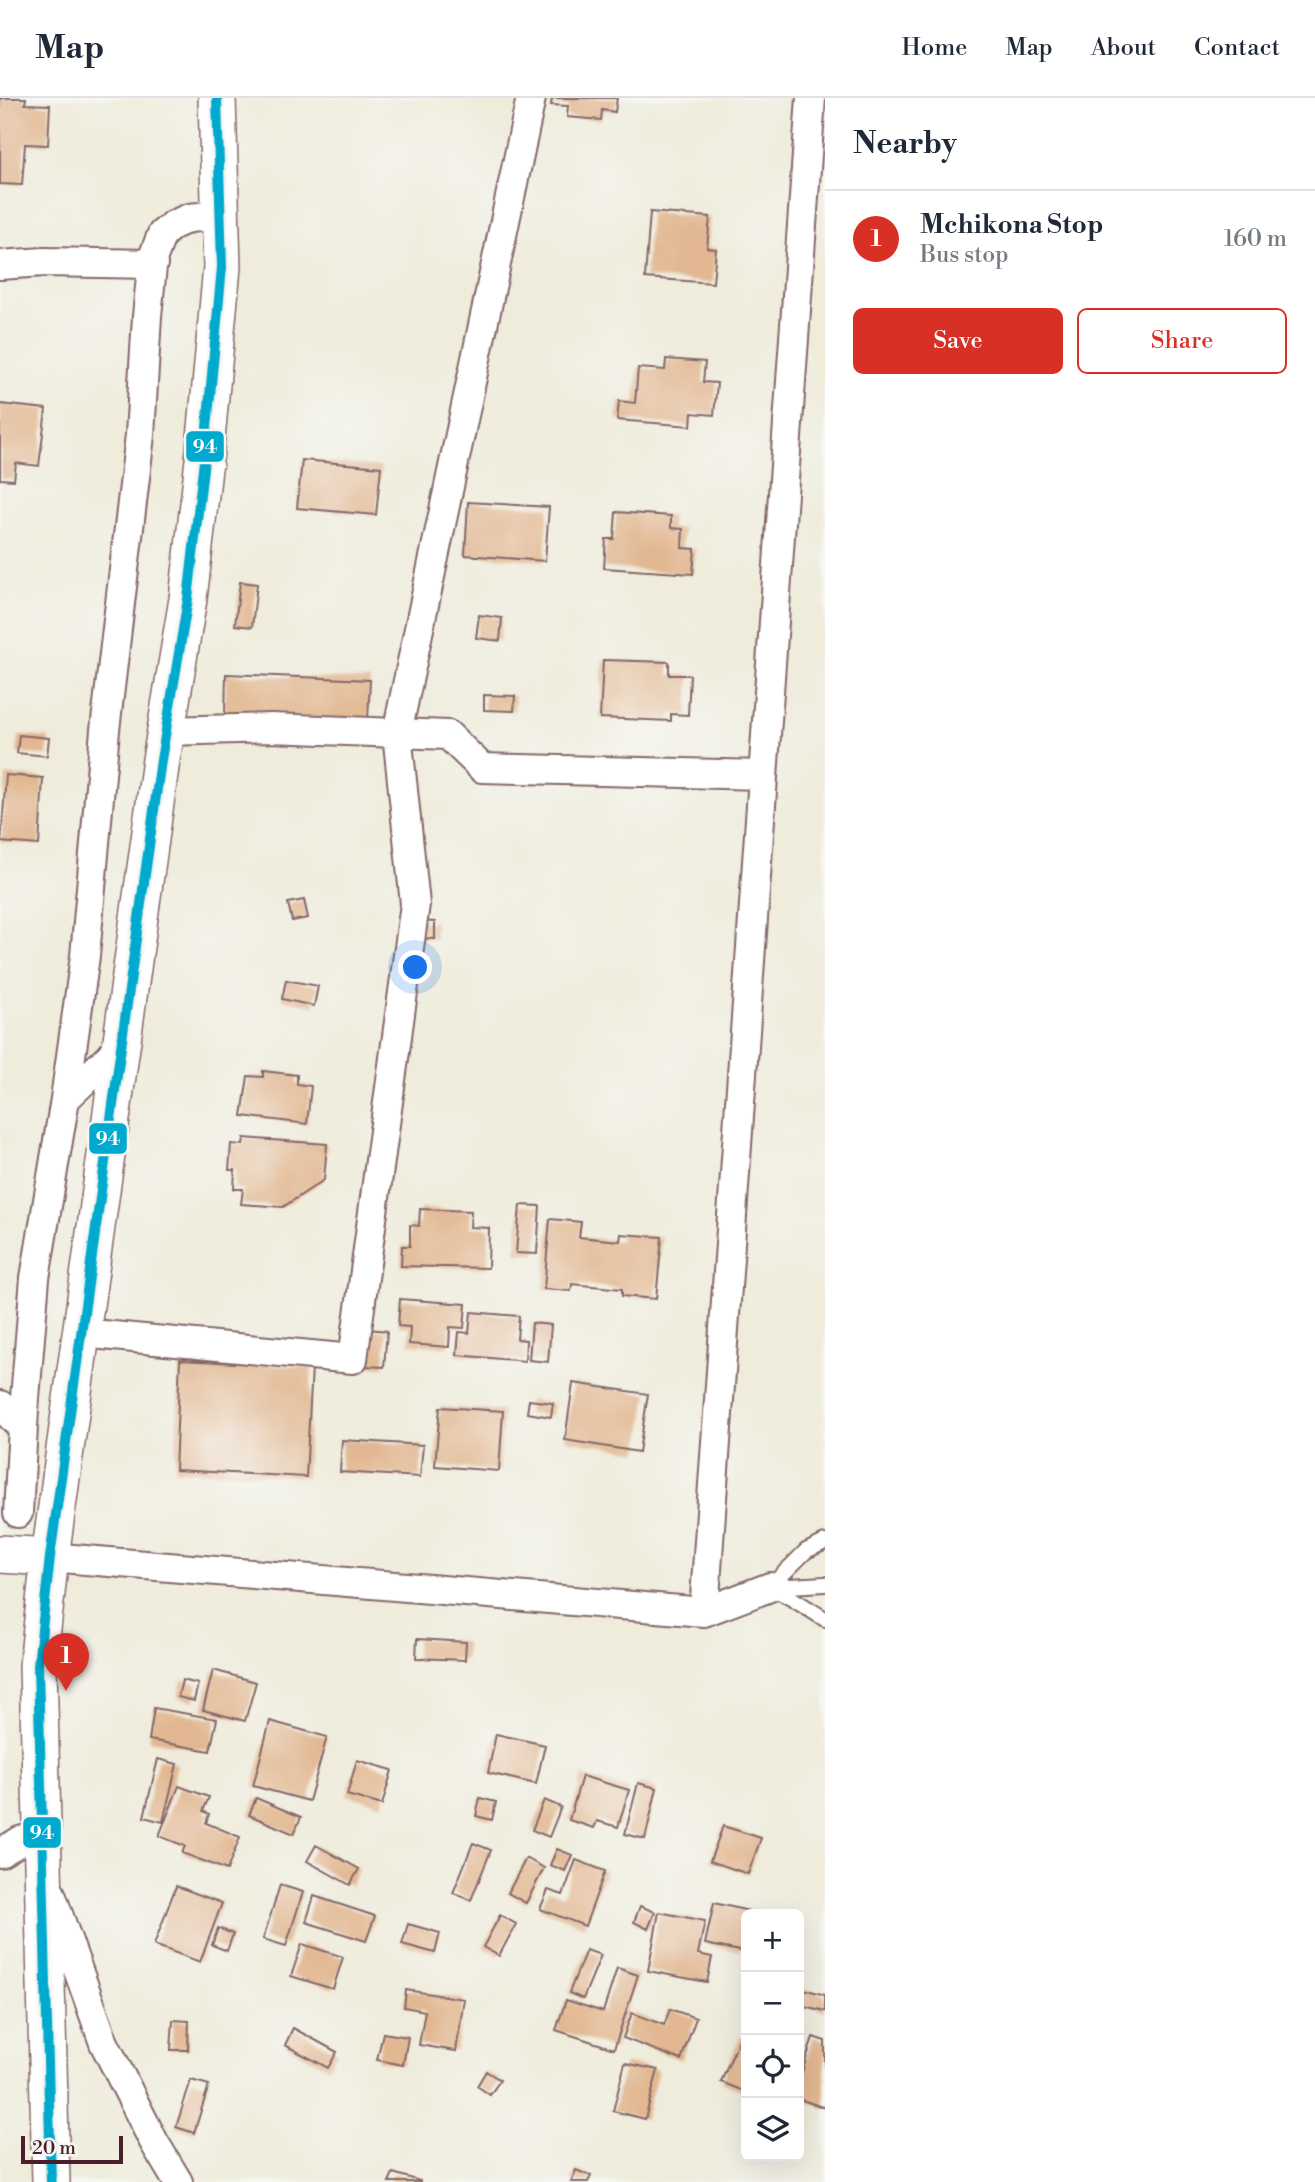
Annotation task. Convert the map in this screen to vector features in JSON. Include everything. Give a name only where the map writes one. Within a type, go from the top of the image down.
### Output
[{"type":"street","points":[[51,2182],[38,1665],[55,1519],[121,1046],[166,731],[188,599],[204,460],[222,267],[216,98]]},
{"type":"street","points":[[82,1333],[353,1359],[415,904],[397,733],[531,98]]},
{"type":"street","points":[[704,1612],[811,98]]},
{"type":"street","points":[[55,1519],[9,1511],[23,1427],[35,1278],[65,1099],[85,956],[105,730],[141,435],[147,316],[153,264],[162,234],[173,225],[189,218],[220,215]]},
{"type":"street","points":[[0,265],[44,262],[153,264]]},
{"type":"street","points":[[166,731],[271,728],[448,735],[482,768],[763,775]]},
{"type":"street","points":[[65,1099],[121,1046]]},
{"type":"street","points":[[0,1405],[23,1427]]},
{"type":"street","points":[[0,1554],[704,1612],[770,1587]]},
{"type":"street","points":[[0,1853],[20,1841],[41,1852],[104,2043],[154,2142],[178,2182]]},
{"type":"lane","points":[[770,1587],[806,1551],[825,1542]]},
{"type":"lane","points":[[770,1587],[825,1584]]},
{"type":"lane","points":[[770,1587],[825,1619]]},
{"type":"building","points":[[0,98],[26,98],[25,104],[50,105],[48,145],[25,144],[22,185],[0,184]]},
{"type":"building","points":[[552,98],[617,98],[615,112],[602,110],[601,120],[567,117],[568,106],[551,105]]},
{"type":"building","points":[[650,212],[710,217],[707,248],[716,249],[713,283],[645,278]]},
{"type":"building","points":[[666,359],[705,362],[703,382],[717,383],[714,415],[692,413],[691,426],[617,420],[619,401],[635,403],[638,368],[665,370]]},
{"type":"building","points":[[0,404],[46,409],[39,466],[16,463],[14,480],[0,479]]},
{"type":"building","points":[[302,460],[381,467],[376,515],[297,508]]},
{"type":"building","points":[[468,502],[549,507],[545,561],[465,555]]},
{"type":"building","points":[[616,512],[671,516],[671,528],[683,529],[682,548],[695,549],[693,574],[604,568],[606,539],[614,539]]},
{"type":"building","points":[[240,582],[257,584],[252,627],[235,625]]},
{"type":"building","points":[[479,615],[502,618],[500,641],[476,638]]},
{"type":"building","points":[[603,660],[669,662],[669,675],[690,675],[688,715],[671,714],[671,721],[600,718]]},
{"type":"building","points":[[226,674],[370,680],[368,720],[225,715]]},
{"type":"building","points":[[484,695],[515,696],[514,711],[484,710]]},
{"type":"building","points":[[19,735],[49,738],[47,756],[17,753]]},
{"type":"building","points":[[6,775],[43,778],[39,845],[1,842]]},
{"type":"building","points":[[304,900],[308,918],[292,921],[288,903]]},
{"type":"building","points":[[419,921],[435,922],[435,939],[418,938]]},
{"type":"building","points":[[286,980],[318,986],[314,1006],[282,999]]},
{"type":"building","points":[[263,1071],[297,1075],[297,1084],[311,1086],[307,1124],[242,1116],[248,1076],[263,1077]]},
{"type":"building","points":[[244,1138],[327,1144],[324,1180],[283,1207],[241,1204],[243,1189],[234,1189],[235,1170],[229,1170],[231,1144],[243,1145]]},
{"type":"building","points":[[520,1205],[540,1206],[537,1254],[516,1253]]},
{"type":"building","points":[[420,1209],[471,1211],[470,1227],[489,1228],[488,1268],[401,1266],[402,1246],[410,1246],[410,1225],[419,1226]]},
{"type":"building","points":[[550,1219],[581,1222],[579,1237],[620,1241],[621,1234],[662,1237],[656,1299],[622,1296],[622,1289],[572,1284],[571,1291],[544,1289]]},
{"type":"building","points":[[400,1299],[466,1304],[464,1328],[450,1327],[449,1347],[409,1344],[410,1327],[398,1326]]},
{"type":"building","points":[[471,1312],[519,1316],[517,1339],[526,1340],[525,1361],[457,1355],[459,1332],[469,1333]]},
{"type":"building","points":[[532,1323],[551,1325],[548,1362],[529,1360]]},
{"type":"building","points":[[368,1329],[387,1331],[384,1367],[365,1366]]},
{"type":"building","points":[[180,1360],[312,1367],[306,1477],[175,1470]]},
{"type":"building","points":[[573,1383],[648,1394],[639,1452],[565,1440]]},
{"type":"building","points":[[529,1400],[553,1403],[551,1417],[527,1413]]},
{"type":"building","points":[[440,1407],[503,1411],[499,1471],[435,1466]]},
{"type":"building","points":[[342,1440],[423,1445],[420,1477],[340,1472]]},
{"type":"building","points":[[417,1639],[466,1642],[465,1660],[416,1658]]},
{"type":"building","points":[[213,1670],[256,1682],[245,1721],[203,1710]]},
{"type":"building","points":[[182,1680],[198,1684],[194,1701],[178,1697]]},
{"type":"building","points":[[154,1708],[217,1719],[210,1751],[149,1740]]},
{"type":"building","points":[[270,1721],[327,1737],[309,1801],[253,1786]]},
{"type":"building","points":[[496,1734],[545,1745],[536,1784],[488,1773]]},
{"type":"building","points":[[158,1759],[177,1764],[163,1822],[144,1817]]},
{"type":"building","points":[[357,1760],[392,1770],[382,1805],[347,1795]]},
{"type":"building","points":[[582,1776],[629,1790],[618,1827],[597,1821],[594,1828],[569,1820]]},
{"type":"building","points":[[638,1783],[657,1788],[645,1839],[625,1834]]},
{"type":"building","points":[[179,1786],[209,1797],[203,1811],[209,1814],[206,1823],[240,1837],[227,1870],[182,1853],[185,1846],[159,1836]]},
{"type":"building","points":[[256,1798],[301,1817],[294,1834],[249,1815]]},
{"type":"building","points":[[480,1798],[496,1802],[492,1820],[476,1816]]},
{"type":"building","points":[[544,1800],[561,1807],[549,1837],[532,1830]]},
{"type":"building","points":[[723,1826],[761,1838],[748,1874],[710,1861]]},
{"type":"building","points":[[473,1843],[491,1850],[471,1900],[453,1893]]},
{"type":"building","points":[[316,1845],[359,1869],[350,1885],[307,1861]]},
{"type":"building","points":[[557,1849],[572,1855],[565,1871],[550,1865]]},
{"type":"building","points":[[526,1858],[544,1868],[526,1903],[508,1893]]},
{"type":"building","points":[[576,1860],[605,1871],[585,1926],[540,1909],[548,1890],[563,1895]]},
{"type":"building","points":[[280,1885],[303,1892],[286,1946],[263,1939]]},
{"type":"building","points":[[176,1886],[222,1903],[200,1962],[154,1945]]},
{"type":"building","points":[[314,1896],[375,1916],[366,1941],[306,1922]]},
{"type":"building","points":[[714,1903],[741,1909],[740,1951],[705,1944]]},
{"type":"building","points":[[640,1906],[655,1912],[648,1929],[634,1922]]},
{"type":"building","points":[[659,1912],[705,1921],[698,1954],[712,1957],[707,1982],[648,1971]]},
{"type":"building","points":[[500,1915],[516,1924],[499,1956],[483,1947]]},
{"type":"building","points":[[408,1924],[440,1933],[435,1953],[402,1944]]},
{"type":"building","points":[[218,1928],[233,1934],[227,1951],[212,1945]]},
{"type":"building","points":[[302,1944],[343,1957],[333,1989],[291,1976]]},
{"type":"building","points":[[586,1950],[601,1955],[583,1999],[569,1993]]},
{"type":"building","points":[[617,1968],[638,1975],[614,2049],[556,2030],[566,2000],[603,2012]]},
{"type":"building","points":[[804,1989],[825,1995],[825,2011],[804,2006]]},
{"type":"building","points":[[406,1990],[464,1999],[456,2051],[419,2045],[425,2011],[404,2007]]},
{"type":"building","points":[[670,2009],[696,2018],[681,2060],[623,2038],[632,2013],[664,2025]]},
{"type":"building","points":[[173,2020],[189,2021],[188,2050],[171,2050]]},
{"type":"building","points":[[293,2028],[337,2052],[328,2068],[285,2045]]},
{"type":"building","points":[[383,2033],[408,2037],[403,2065],[377,2060]]},
{"type":"building","points":[[740,2037],[741,2090],[721,2082]]},
{"type":"building","points":[[813,2037],[825,2041],[825,2108],[804,2101],[804,2066]]},
{"type":"building","points":[[625,2063],[658,2070],[645,2119],[613,2111]]},
{"type":"building","points":[[486,2071],[500,2080],[490,2095],[477,2086]]},
{"type":"building","points":[[191,2080],[209,2085],[194,2133],[176,2127]]},
{"type":"building","points":[[576,2170],[591,2176],[588,2182],[571,2182]]},
{"type":"building","points":[[393,2173],[420,2181],[420,2182],[389,2182]]},
{"type":"transit line","name":"94","points":[[51,2182],[38,1665],[50,1557],[161,760],[188,599],[204,460],[222,267],[217,98]]},
{"type":"place","name":"Mchikona Stop","points":[[66,1691]]}]
